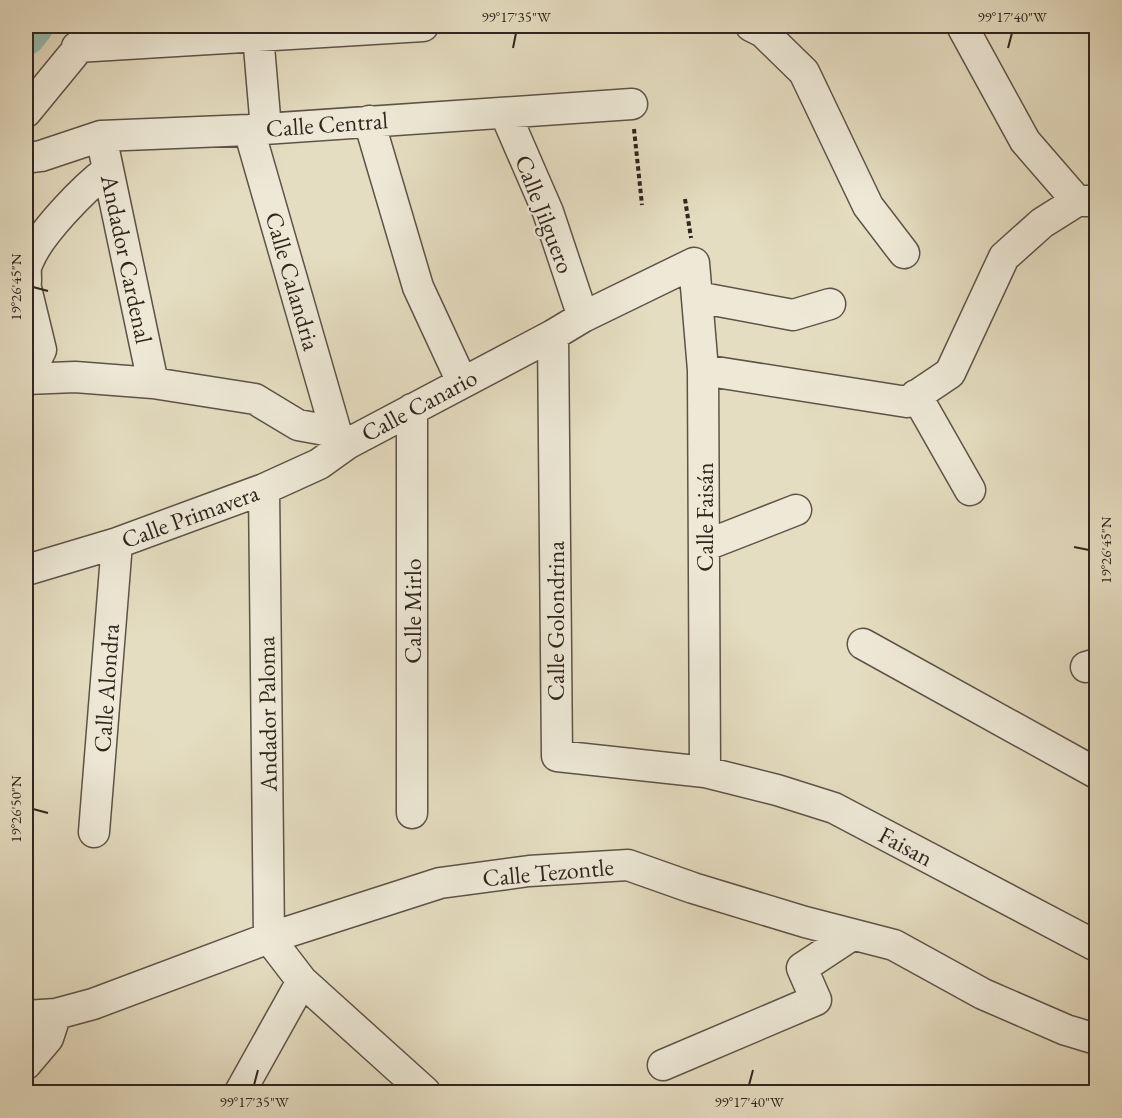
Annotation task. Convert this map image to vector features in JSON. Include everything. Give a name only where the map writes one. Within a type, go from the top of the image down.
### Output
[{"type":"street","points":[[26,112],[77,47],[98,26]]},
{"type":"street","points":[[77,47],[423,26]]},
{"type":"street","points":[[751,26],[763,32],[804,72],[868,206],[904,253]]},
{"type":"street","points":[[703,370],[907,402],[950,373],[1004,257],[1042,223],[1087,201],[1025,141],[962,26]]},
{"type":"street","name":"Calle Calandria","points":[[258,36],[258,129],[341,438]]},
{"type":"street","name":"Calle Central","points":[[26,158],[41,156],[101,136],[258,129],[632,105]]},
{"type":"street","name":"Calle Jilguero","points":[[505,113],[548,212],[583,317]]},
{"type":"street","points":[[369,121],[418,287],[462,382]]},
{"type":"street","name":"Andador Cardenal","points":[[101,136],[153,383]]},
{"type":"street","points":[[26,281],[27,263],[41,240],[87,186],[108,170]]},
{"type":"street","name":"Calle Canario","points":[[26,379],[75,377],[153,383],[255,399],[298,425],[341,438],[412,409],[583,317],[694,262]]},
{"type":"street","name":"Calle Faisán","points":[[694,262],[703,370],[705,772]]},
{"type":"street","points":[[26,288],[41,350],[26,379]]},
{"type":"street","points":[[697,297],[793,315],[830,304]]},
{"type":"street","name":"Calle Golondrina","points":[[553,335],[556,756],[705,772]]},
{"type":"street","points":[[916,395],[969,490]]},
{"type":"street","name":"Calle Mirlo","points":[[412,409],[412,813]]},
{"type":"street","name":"Calle Primavera","points":[[26,568],[30,569],[117,543],[264,489],[319,464],[341,438]]},
{"type":"street","name":"Andador Paloma","points":[[264,489],[269,938]]},
{"type":"street","points":[[704,546],[796,510]]},
{"type":"street","name":"Calle Alondra","points":[[94,832],[117,543]]},
{"type":"street","points":[[863,644],[1095,771]]},
{"type":"street","name":"Faisan","points":[[705,772],[777,790],[834,808],[1096,946]]},
{"type":"street","name":"Calle Tezontle","points":[[26,1016],[56,1014],[93,1004],[269,938],[440,883],[529,871],[628,865],[693,888],[805,922],[894,945],[983,994],[1066,1030],[1096,1039]]},
{"type":"street","points":[[663,1065],[816,1000],[802,968],[852,934]]},
{"type":"street","points":[[269,938],[302,981],[425,1092]]},
{"type":"street","points":[[240,1092],[302,981]]},
{"type":"street","points":[[26,1064],[48,1038],[56,1014]]},
{"type":"path","points":[[632,105],[642,205]]},
{"type":"path","points":[[685,199],[694,262]]},
{"type":"waterway","points":[[26,36],[34,26]]}]
